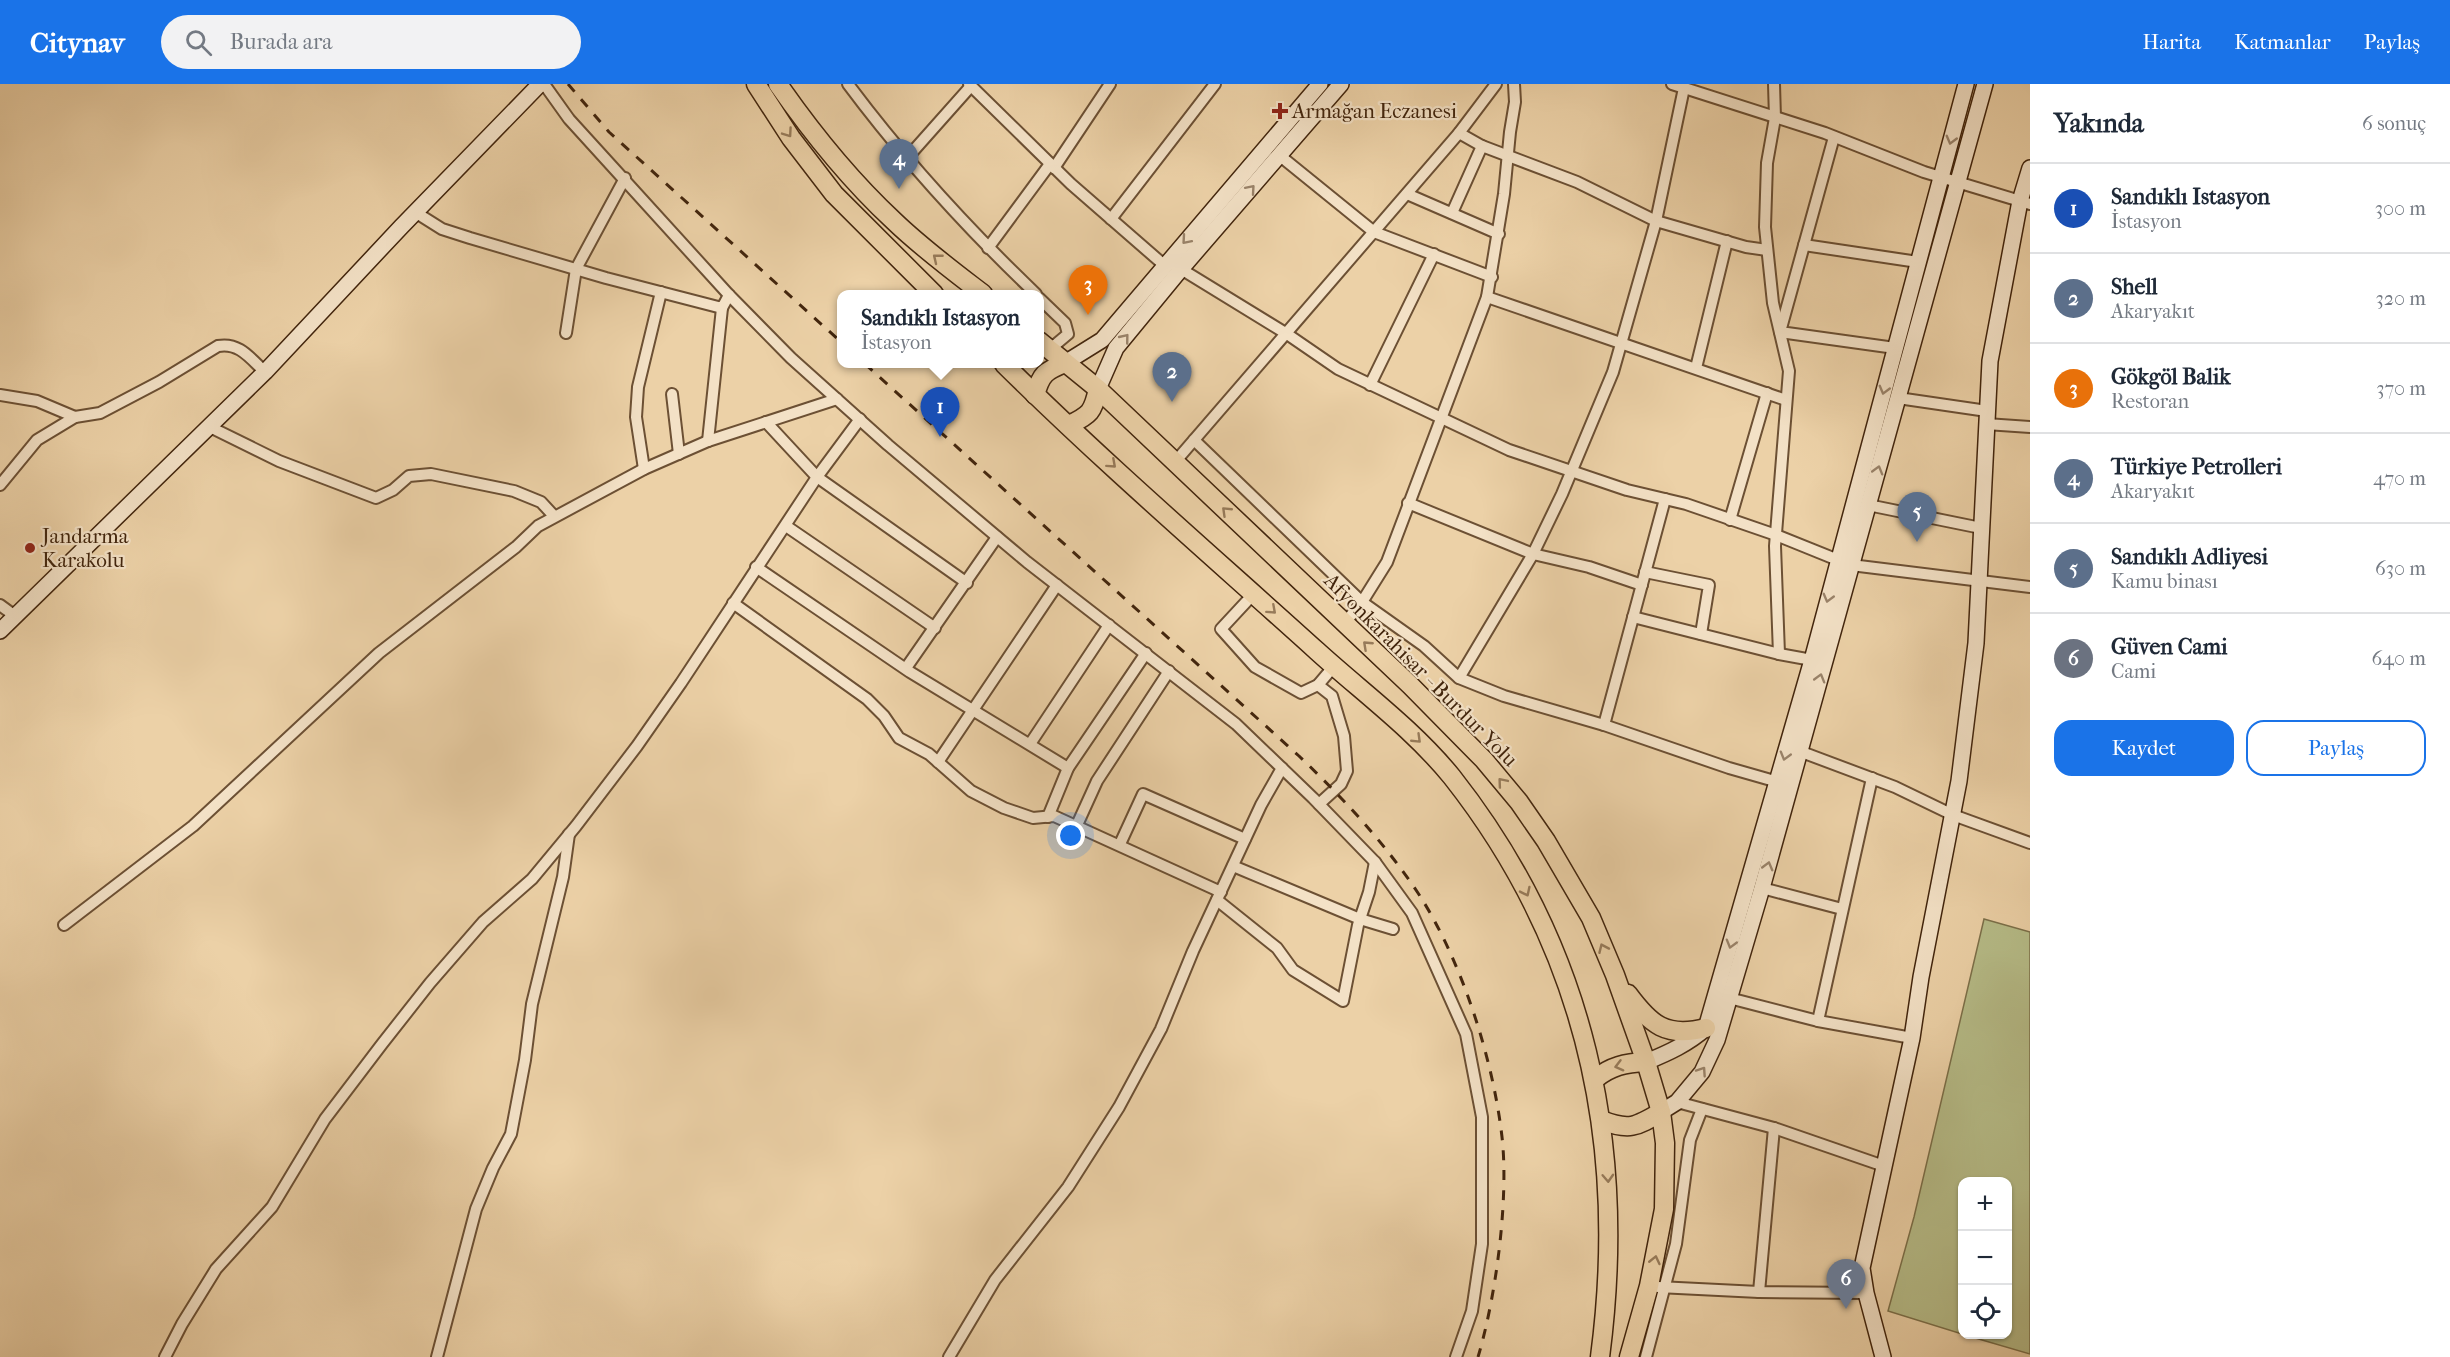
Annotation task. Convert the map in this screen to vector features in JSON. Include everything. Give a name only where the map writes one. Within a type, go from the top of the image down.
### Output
[{"type":"highway","points":[[756,84],[791,138],[834,194],[930,290]]},
{"type":"highway","points":[[778,84],[810,129],[858,185],[895,223],[978,290]]},
{"type":"highway","name":"Afyonkarahisar - Burdur Yolu","points":[[1044,346],[1098,390],[1175,462],[1484,760],[1519,802],[1546,841],[1591,918],[1615,975],[1646,1062],[1661,1112],[1665,1143],[1664,1209],[1657,1287],[1629,1357]]},
{"type":"highway","points":[[1035,394],[1040,379],[1049,369],[1065,363]]},
{"type":"highway","points":[[1009,368],[1430,752],[1467,798],[1497,841],[1522,885],[1554,951],[1595,1079],[1608,1170],[1610,1229],[1605,1319],[1600,1357]]},
{"type":"highway","points":[[1069,425],[1084,418],[1094,408],[1098,390]]},
{"type":"highway","points":[[1615,975],[1644,1016],[1659,1026],[1674,1032],[1706,1028]]},
{"type":"highway","points":[[1595,1079],[1608,1069],[1625,1063],[1646,1062]]},
{"type":"highway","points":[[1601,1120],[1621,1128],[1642,1123],[1661,1112]]},
{"type":"street","points":[[0,630],[265,372],[415,212],[542,84],[569,119],[729,295],[791,357],[997,537],[1236,724],[1375,862],[1412,913],[1466,1034],[1482,1117],[1482,1244],[1472,1311],[1456,1357]]},
{"type":"street","points":[[848,84],[907,158],[988,248],[1032,290]]},
{"type":"street","points":[[988,248],[1052,166],[1110,84]]},
{"type":"street","points":[[1111,219],[1215,84]]},
{"type":"street","points":[[1065,363],[1102,340],[1320,84]]},
{"type":"street","points":[[1098,390],[1116,348],[1341,84]]},
{"type":"street","points":[[1175,462],[1459,133],[1493,88],[1481,84]]},
{"type":"street","points":[[1344,624],[1362,602],[1387,562],[1408,503],[1443,419],[1487,297],[1499,234],[1515,102],[1514,84]]},
{"type":"street","points":[[1672,84],[1834,137],[1941,177],[2025,203]]},
{"type":"street","points":[[1774,84],[1776,118],[1767,163],[1765,227],[1773,303],[1789,371],[1776,535],[1779,654]]},
{"type":"street","points":[[1661,1112],[1677,1102],[1702,1072],[1711,1057],[1762,888],[1799,751],[1895,348],[1966,84]]},
{"type":"street","points":[[1646,1062],[1667,1054],[1693,1039],[1706,1028],[1812,660],[1845,562],[1868,505],[1985,84]]},
{"type":"street","points":[[907,158],[975,86],[1052,166],[1164,265]]},
{"type":"street","points":[[1459,678],[1533,554],[1572,471],[1613,372],[1656,221],[1684,88]]},
{"type":"street","points":[[1459,133],[1482,146],[1576,182],[1656,221],[1767,250]]},
{"type":"street","points":[[1780,332],[1834,137]]},
{"type":"street","points":[[1452,213],[1482,146]]},
{"type":"street","points":[[1279,155],[1374,232],[1492,277]]},
{"type":"street","points":[[1883,1357],[1866,1293],[1862,1268],[1912,1038],[1921,977],[1959,781],[1976,643],[1990,361],[2025,203],[2030,168]]},
{"type":"street","points":[[566,333],[576,269],[625,178]]},
{"type":"street","points":[[1407,194],[1499,234]]},
{"type":"street","points":[[415,212],[442,230],[722,308]]},
{"type":"street","points":[[1696,368],[1727,241]]},
{"type":"street","points":[[1804,245],[1918,262]]},
{"type":"street","points":[[1370,385],[1434,254]]},
{"type":"street","points":[[1181,269],[1287,334],[1338,369],[1509,450],[1776,535],[1845,562],[1978,582],[2030,587]]},
{"type":"street","points":[[644,469],[636,417],[638,387],[661,292]]},
{"type":"street","points":[[708,441],[722,308],[729,295]]},
{"type":"street","points":[[1487,297],[1622,341],[1786,400]]},
{"type":"street","points":[[1044,303],[1065,323],[1068,334],[1044,346]]},
{"type":"street","points":[[1780,332],[1895,348]]},
{"type":"street","points":[[0,485],[37,440],[75,417],[100,413],[159,382],[218,346],[229,344],[237,346],[265,372]]},
{"type":"street","points":[[1730,520],[1767,393]]},
{"type":"street","points":[[672,394],[680,454]]},
{"type":"street","points":[[0,395],[37,400],[75,417]]},
{"type":"street","points":[[1898,398],[2030,427]]},
{"type":"street","points":[[64,925],[192,826],[379,653],[516,547],[538,526],[644,469],[708,441],[837,399]]},
{"type":"street","points":[[165,1357],[182,1324],[216,1269],[272,1207],[325,1119],[382,1044],[430,983],[483,922],[532,879],[643,737],[817,477],[860,419]]},
{"type":"street","points":[[766,422],[817,477],[967,583]]},
{"type":"street","points":[[210,427],[279,461],[376,498],[393,490],[409,476],[431,474],[514,491],[541,502],[554,516]]},
{"type":"street","points":[[1194,440],[1362,602],[1424,646],[1459,678],[1504,696],[1604,724],[1729,768],[1778,782]]},
{"type":"street","points":[[1604,724],[1665,499]]},
{"type":"street","points":[[1408,503],[1533,554],[1589,567],[1642,585]]},
{"type":"street","points":[[1868,505],[1981,528]]},
{"type":"street","points":[[786,526],[935,628]]},
{"type":"street","points":[[906,668],[997,537]]},
{"type":"street","points":[[756,567],[906,668],[1068,768]]},
{"type":"street","points":[[1645,572],[1709,585],[1701,634]]},
{"type":"street","points":[[938,762],[1057,585]]},
{"type":"street","points":[[1247,601],[1221,629],[1255,667],[1301,693],[1318,685],[1334,666]]},
{"type":"street","points":[[733,603],[867,699],[884,716],[899,738],[929,754],[971,791],[1004,808],[1034,818],[1054,816],[1077,825],[1120,844],[1219,896],[1277,948],[1293,970],[1342,1001],[1375,862]]},
{"type":"street","points":[[0,605],[15,616]]},
{"type":"street","points":[[1633,617],[1779,654],[1812,660]]},
{"type":"street","points":[[1029,744],[1109,625]]},
{"type":"street","points":[[1048,817],[1068,768],[1146,653]]},
{"type":"street","points":[[1077,825],[1097,781],[1168,671]]},
{"type":"street","points":[[1318,685],[1332,696],[1344,736],[1347,771],[1341,784],[1319,804]]},
{"type":"street","points":[[1799,751],[1872,778],[1953,815],[2030,843]]},
{"type":"street","points":[[949,1357],[994,1280],[1068,1187],[1119,1107],[1161,1029],[1193,951],[1261,805],[1282,768]]},
{"type":"street","points":[[1818,1021],[1872,778]]},
{"type":"street","points":[[1120,844],[1143,794],[1245,839]]},
{"type":"street","points":[[436,1357],[476,1209],[493,1168],[511,1134],[525,1060],[532,1005],[552,914],[563,877],[569,834]]},
{"type":"street","points":[[1233,866],[1360,919],[1393,929]]},
{"type":"street","points":[[1762,888],[1842,909]]},
{"type":"street","points":[[1729,998],[1818,1021],[1912,1038]]},
{"type":"street","points":[[1677,1102],[1774,1128],[1884,1166]]},
{"type":"street","points":[[1646,1357],[1657,1287],[1680,1222],[1690,1140],[1702,1108]]},
{"type":"street","points":[[1759,1293],[1774,1128]]},
{"type":"street","points":[[1657,1287],[1759,1293],[1866,1293]]},
{"type":"green space","points":[[1984,919],[2030,932],[2030,1354],[1979,1339],[2012,1339],[2012,1177],[1958,1177],[1958,1333],[1888,1311],[1914,1217]]},
{"type":"railway","points":[[568,84],[609,132],[837,338]]},
{"type":"railway","points":[[869,368],[1299,756],[1362,821],[1391,856],[1434,919],[1461,978],[1483,1042],[1498,1107],[1502,1137],[1504,1189],[1499,1248],[1490,1306],[1478,1357]]},
{"type":"place","name":"Armağan Eczanesi","points":[[1280,111]]},
{"type":"place","name":"Türkiye Petrolleri","points":[[899,189]]},
{"type":"place","name":"Gökgöl Balik","points":[[1088,315]]},
{"type":"place","name":"Shell","points":[[1172,402]]},
{"type":"place","name":"Sandıklı Istasyon","points":[[940,437]]},
{"type":"place","name":"Sandıklı Adliyesi","points":[[1917,542]]},
{"type":"place","name":"Jandarma Karakolu","points":[[30,548]]},
{"type":"place","name":"Güven Cami","points":[[1846,1309]]}]
